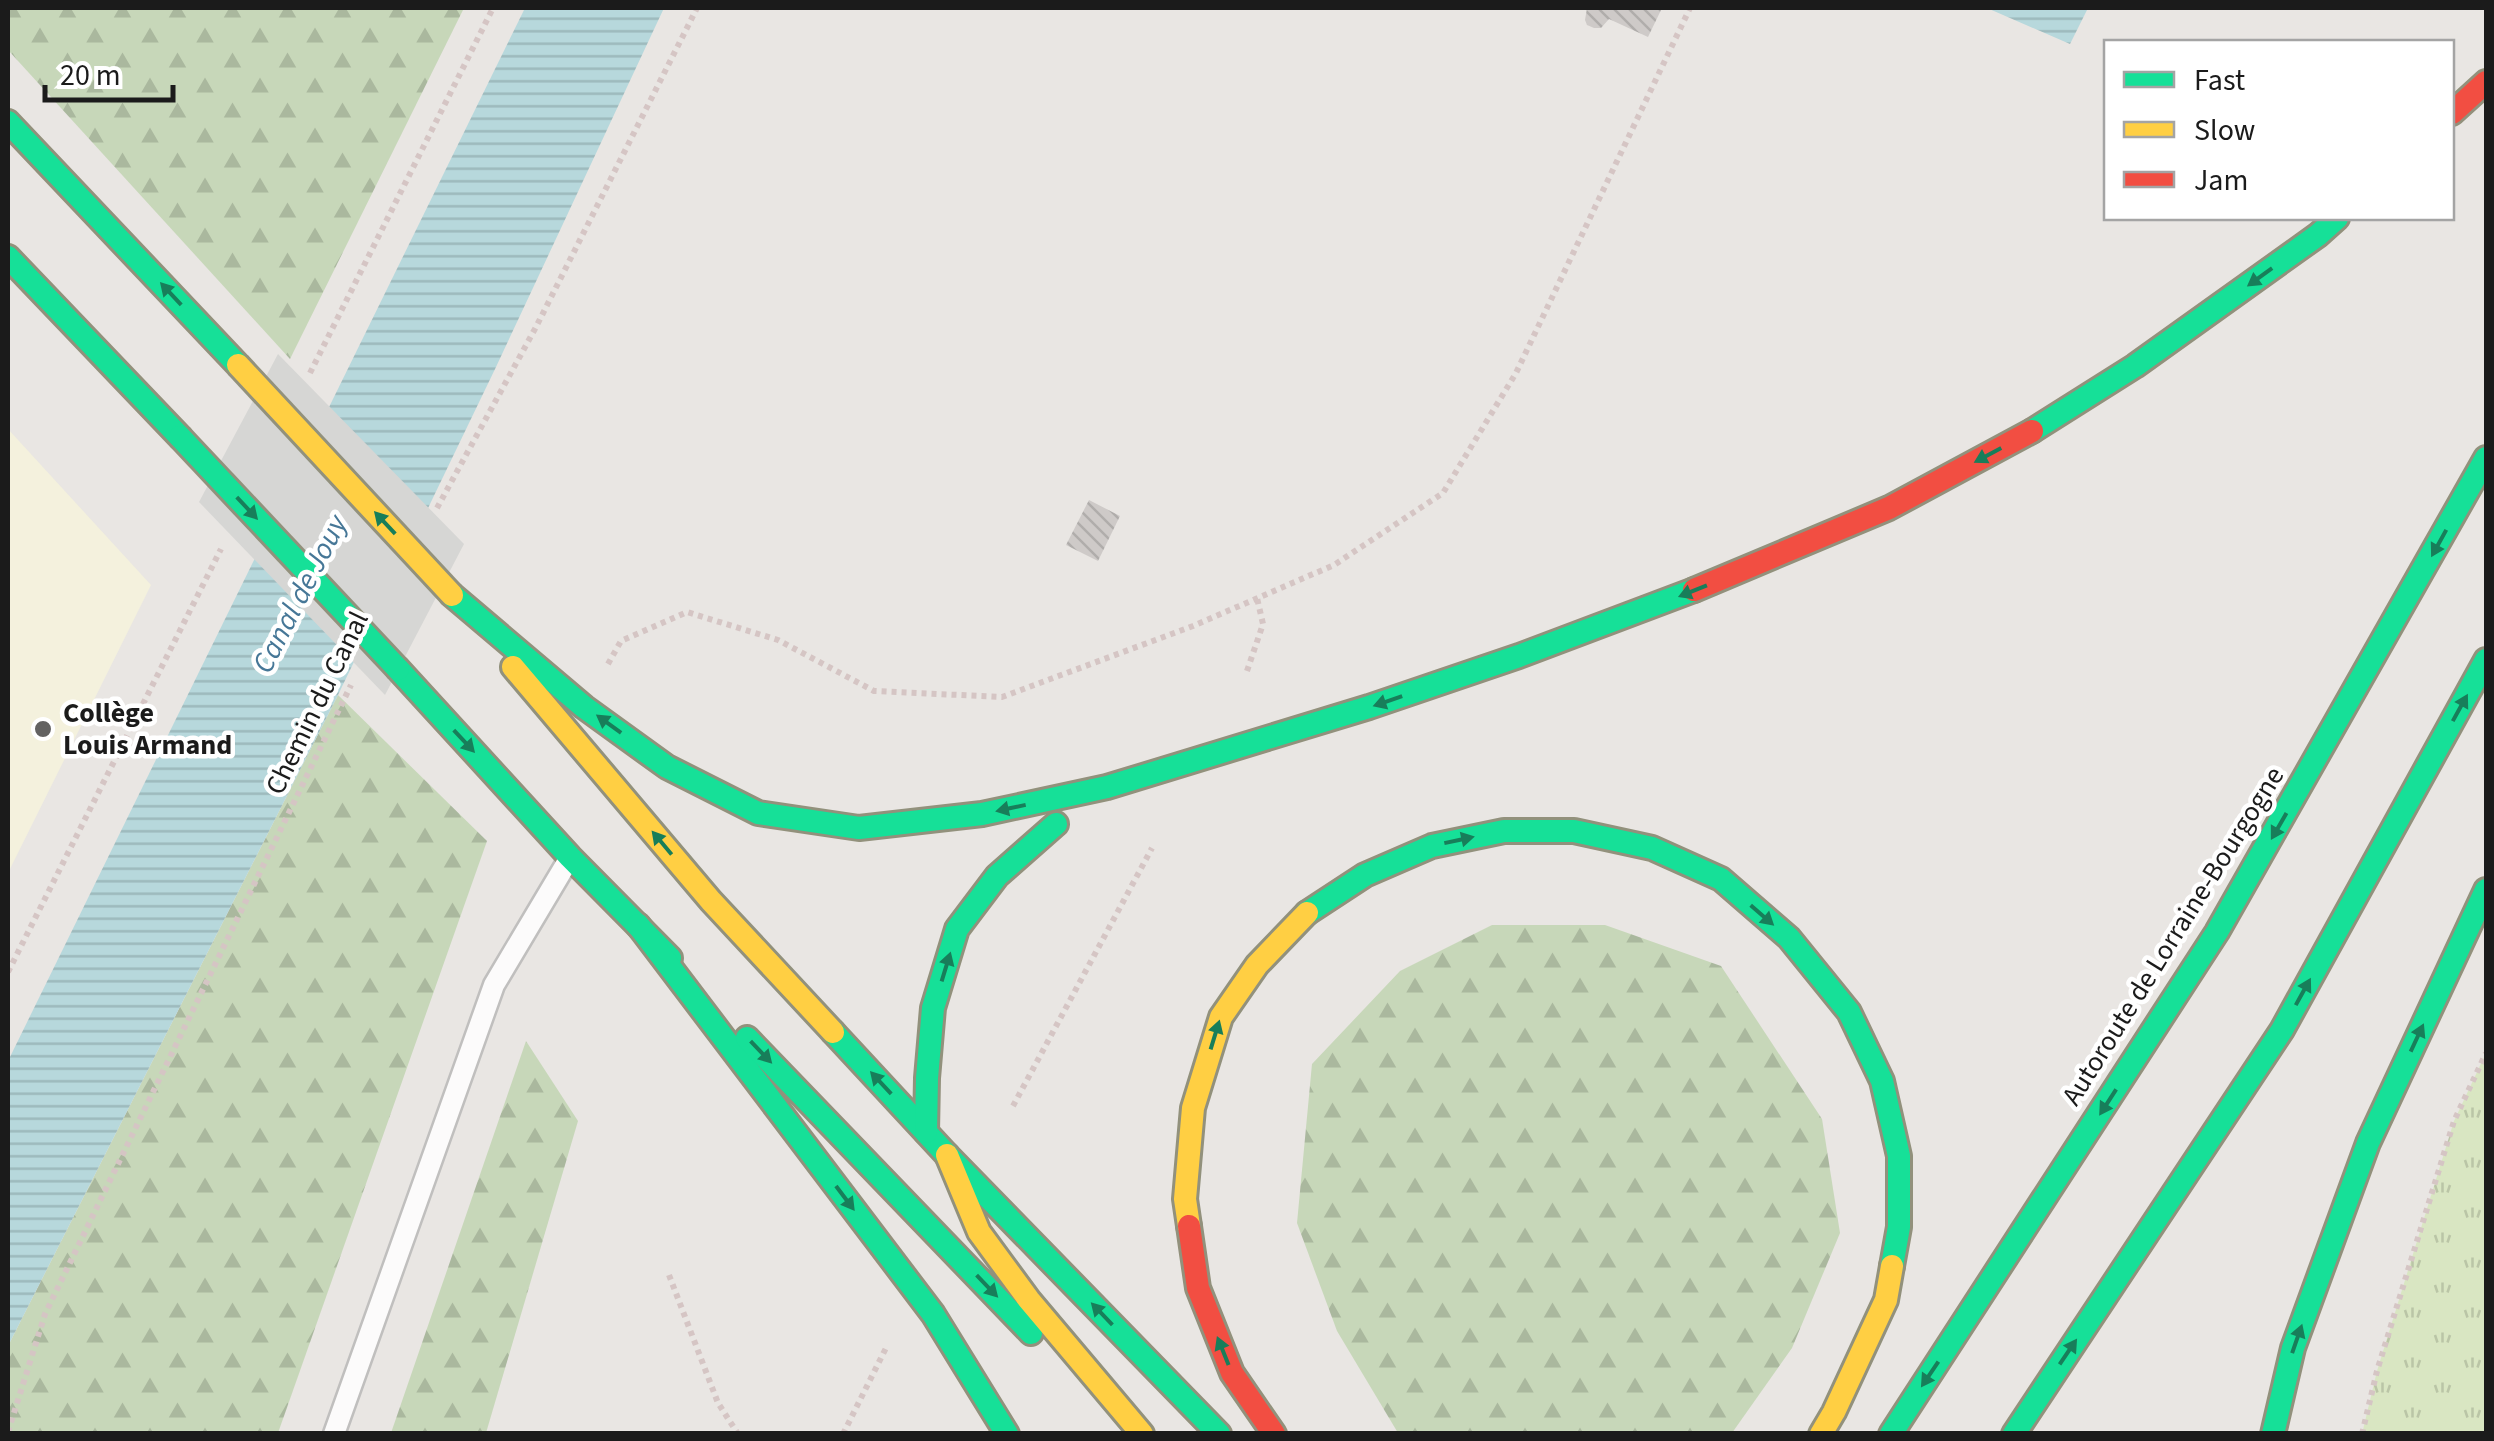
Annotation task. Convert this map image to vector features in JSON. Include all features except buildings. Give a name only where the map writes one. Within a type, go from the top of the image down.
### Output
[{"type":"main road","points":[[2454,112],[2486,82]]},
{"type":"main road","points":[[8,122],[452,594],[711,901],[947,1155],[1219,1434]]},
{"type":"main road","points":[[452,594],[584,706],[667,767],[758,813],[860,828],[982,814],[1106,787],[1369,707],[1692,592],[1889,508],[2020,438],[2135,366],[2335,220]]},
{"type":"main road","points":[[8,257],[570,857],[1129,1434]]},
{"type":"main road","name":"Autoroute de Lorraine-Bourgogne","points":[[1891,1434],[2217,932],[2486,458]]},
{"type":"main road","points":[[2152,1266],[2486,660]]},
{"type":"main road","points":[[926,1132],[933,1008],[958,929],[997,876],[1056,824]]},
{"type":"main road","points":[[1274,1434],[1232,1373],[1198,1288],[1185,1198],[1193,1108],[1220,1017],[1258,965],[1304,915],[1366,876],[1432,846],[1504,831],[1574,832],[1652,848],[1721,879],[1789,938],[1849,1012],[1882,1081],[1898,1156],[1899,1227],[1886,1300],[1821,1434]]},
{"type":"main road","points":[[2273,1434],[2293,1348],[2368,1143],[2486,890]]},
{"type":"main road","points":[[638,925],[933,1314],[1007,1434]]},
{"type":"main road","points":[[2014,1434],[2282,1030]]},
{"type":"main road","points":[[947,1155],[979,1232],[1029,1300],[1142,1434]]},
{"type":"lane","points":[[334,1434],[494,985],[570,857]]},
{"type":"path","points":[[309,375],[492,8]]},
{"type":"path","points":[[437,508],[536,327],[696,8]]},
{"type":"path","points":[[584,706],[621,641],[687,612],[778,640],[874,691],[1002,697],[1193,626],[1334,565],[1443,493],[1516,372],[1690,8]]},
{"type":"path","points":[[8,972],[229,532]]},
{"type":"path","points":[[1248,671],[1263,624],[1258,598]]},
{"type":"path","name":"Chemin du Canal","points":[[8,1432],[45,1314],[359,668]]},
{"type":"path","points":[[1013,1106],[1152,848]]},
{"type":"path","points":[[2362,1434],[2377,1370],[2454,1121],[2486,1053]]},
{"type":"path","points":[[669,1276],[718,1404],[738,1434]]},
{"type":"path","points":[[843,1434],[887,1346]]},
{"type":"shaded area","name":"Collège Louis Armand","points":[[8,429],[151,585],[8,873]]},
{"type":"green space","points":[[8,8],[464,8],[290,359],[8,50]]},
{"type":"green space","points":[[338,695],[487,841],[278,1433],[8,1433],[8,1346]]},
{"type":"green space","points":[[1492,925],[1605,925],[1721,966],[1822,1119],[1840,1233],[1792,1348],[1732,1433],[1398,1433],[1337,1331],[1297,1223],[1312,1064],[1400,971]]},
{"type":"green space","points":[[526,1041],[578,1121],[486,1433],[391,1433]]},
{"type":"green space","points":[[2486,1053],[2486,1433],[2362,1434],[2377,1371],[2454,1121]]},
{"type":"water","name":"Canal de Jouy","points":[[525,8],[664,8],[338,695],[8,1346],[8,1061]]},
{"type":"water","points":[[1987,8],[2088,8],[2070,44]]},
{"type":"pier","points":[[278,354],[464,544],[385,695],[199,502]]},
{"type":"traffic: fast","points":[[8,122],[238,365]]},
{"type":"traffic: fast","points":[[2032,431],[2135,366],[2335,220]]},
{"type":"traffic: fast","points":[[8,257],[180,437]]},
{"type":"traffic: fast","points":[[180,437],[398,669]]},
{"type":"traffic: fast","points":[[1891,1434],[2217,932],[2486,458]]},
{"type":"traffic: fast","points":[[452,595],[584,707],[667,767],[758,813],[859,828],[982,814],[1107,787],[1369,707],[1694,590]]},
{"type":"traffic: fast","points":[[2014,1434],[2282,1030],[2486,660]]},
{"type":"traffic: fast","points":[[398,669],[570,857],[670,958]]},
{"type":"traffic: fast","points":[[926,1132],[933,1008],[957,929],[997,876],[1056,824]]},
{"type":"traffic: fast","points":[[1307,913],[1365,875],[1432,846],[1504,831],[1574,831],[1652,848],[1721,879],[1789,938],[1849,1012],[1882,1081],[1899,1156],[1899,1227],[1892,1266]]},
{"type":"traffic: fast","points":[[2273,1434],[2293,1348],[2368,1143],[2486,890]]},
{"type":"traffic: fast","points":[[638,925],[933,1314],[1007,1434]]},
{"type":"traffic: fast","points":[[833,1032],[1219,1434]]},
{"type":"traffic: fast","points":[[747,1038],[1031,1333]]},
{"type":"traffic: slow","points":[[238,365],[452,595]]},
{"type":"traffic: slow","points":[[513,667],[711,901],[833,1032]]},
{"type":"traffic: slow","points":[[1189,1226],[1185,1199],[1193,1108],[1221,1017],[1257,965],[1307,913]]},
{"type":"traffic: slow","points":[[947,1155],[979,1232],[1029,1300],[1142,1434]]},
{"type":"traffic: slow","points":[[1821,1434],[1886,1300],[1892,1266]]},
{"type":"traffic: jam","points":[[2454,111],[2486,82]]},
{"type":"traffic: jam","points":[[1694,590],[1889,508],[2032,431]]},
{"type":"traffic: jam","points":[[1189,1226],[1198,1288],[1232,1373],[1274,1434]]},
{"type":"place","name":"Collège Louis Armand","points":[[43,729]]}]
